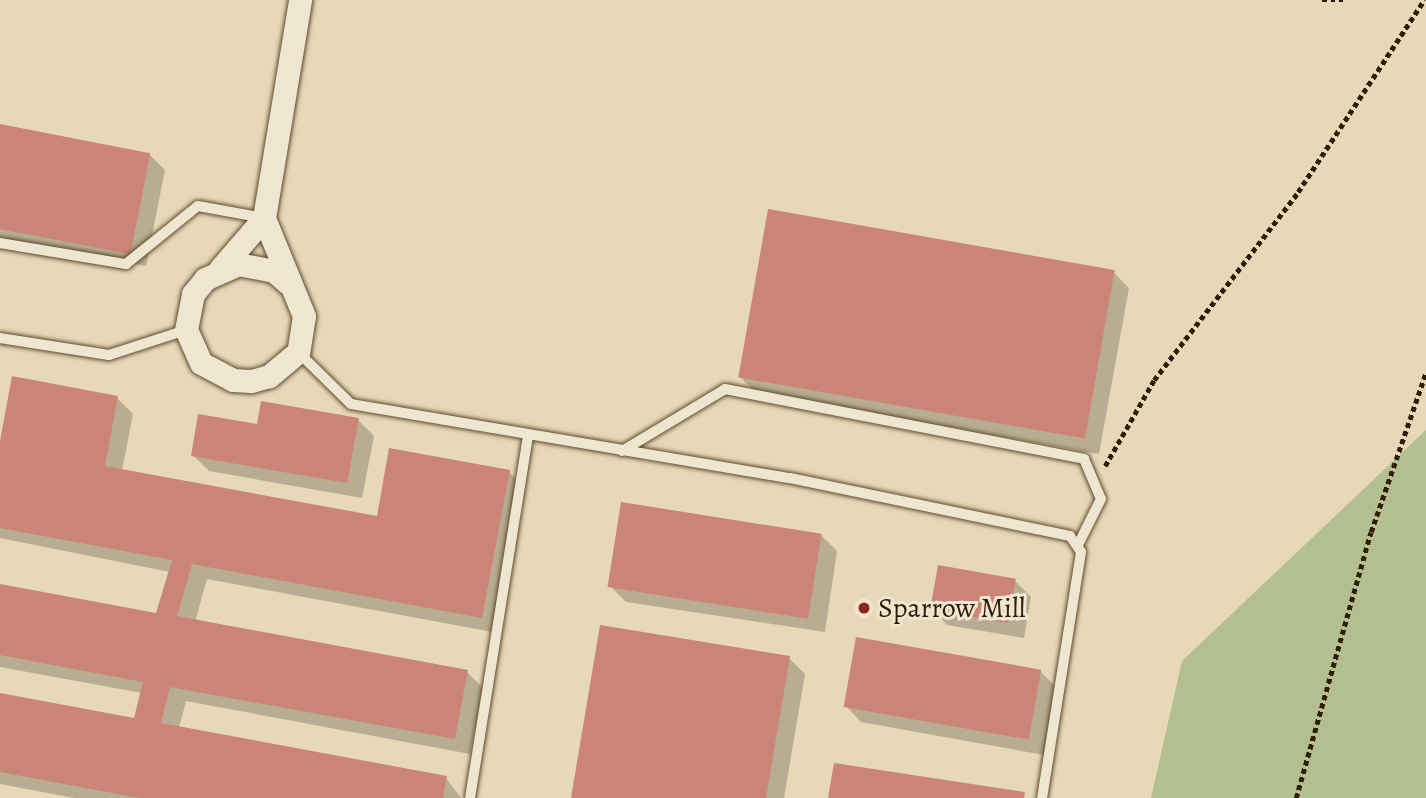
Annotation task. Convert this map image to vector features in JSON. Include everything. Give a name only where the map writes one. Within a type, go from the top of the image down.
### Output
[{"type":"street","points":[[264,218],[220,269],[193,294],[186,330],[201,363],[233,380],[269,376],[298,352],[304,316],[288,283],[264,218],[300,0]]},
{"type":"street","points":[[220,269],[257,265],[288,283]]},
{"type":"lane","points":[[0,243],[126,264],[198,206],[264,218]]},
{"type":"lane","points":[[0,338],[109,355],[186,330]]},
{"type":"lane","points":[[298,352],[351,404],[1058,531],[1078,545]]},
{"type":"lane","points":[[622,451],[724,389],[1084,459],[1098,478],[1098,515],[1078,545],[1042,798]]},
{"type":"lane","points":[[470,798],[528,436]]},
{"type":"path","points":[[1322,0],[1343,0]]},
{"type":"path","points":[[1098,478],[1154,380],[1298,192],[1424,0]]},
{"type":"path","points":[[1296,798],[1371,532],[1426,372]]},
{"type":"green space","points":[[1426,430],[1426,798],[1151,798],[1182,661]]},
{"type":"building","points":[[0,124],[150,153],[131,254],[0,229]]},
{"type":"building","points":[[768,209],[1115,270],[1085,439],[738,377]]},
{"type":"building","points":[[12,376],[118,396],[105,466],[377,516],[389,448],[510,470],[482,618],[192,564],[177,616],[468,670],[455,739],[170,687],[161,723],[447,776],[443,798],[139,798],[0,772],[0,693],[134,718],[143,682],[0,655],[0,584],[156,613],[172,560],[0,528],[0,441]]},
{"type":"building","points":[[261,401],[359,418],[347,483],[191,456],[198,414],[257,424]]},
{"type":"building","points":[[621,502],[822,534],[808,619],[608,587]]},
{"type":"building","points":[[938,565],[1016,579],[1008,623],[930,609]]},
{"type":"building","points":[[600,625],[790,656],[766,798],[571,798]]},
{"type":"building","points":[[856,637],[1041,670],[1029,740],[844,707]]},
{"type":"building","points":[[834,763],[1025,792],[1024,798],[828,798]]},
{"type":"place","name":"Sparrow Mill","points":[[864,608]]}]
